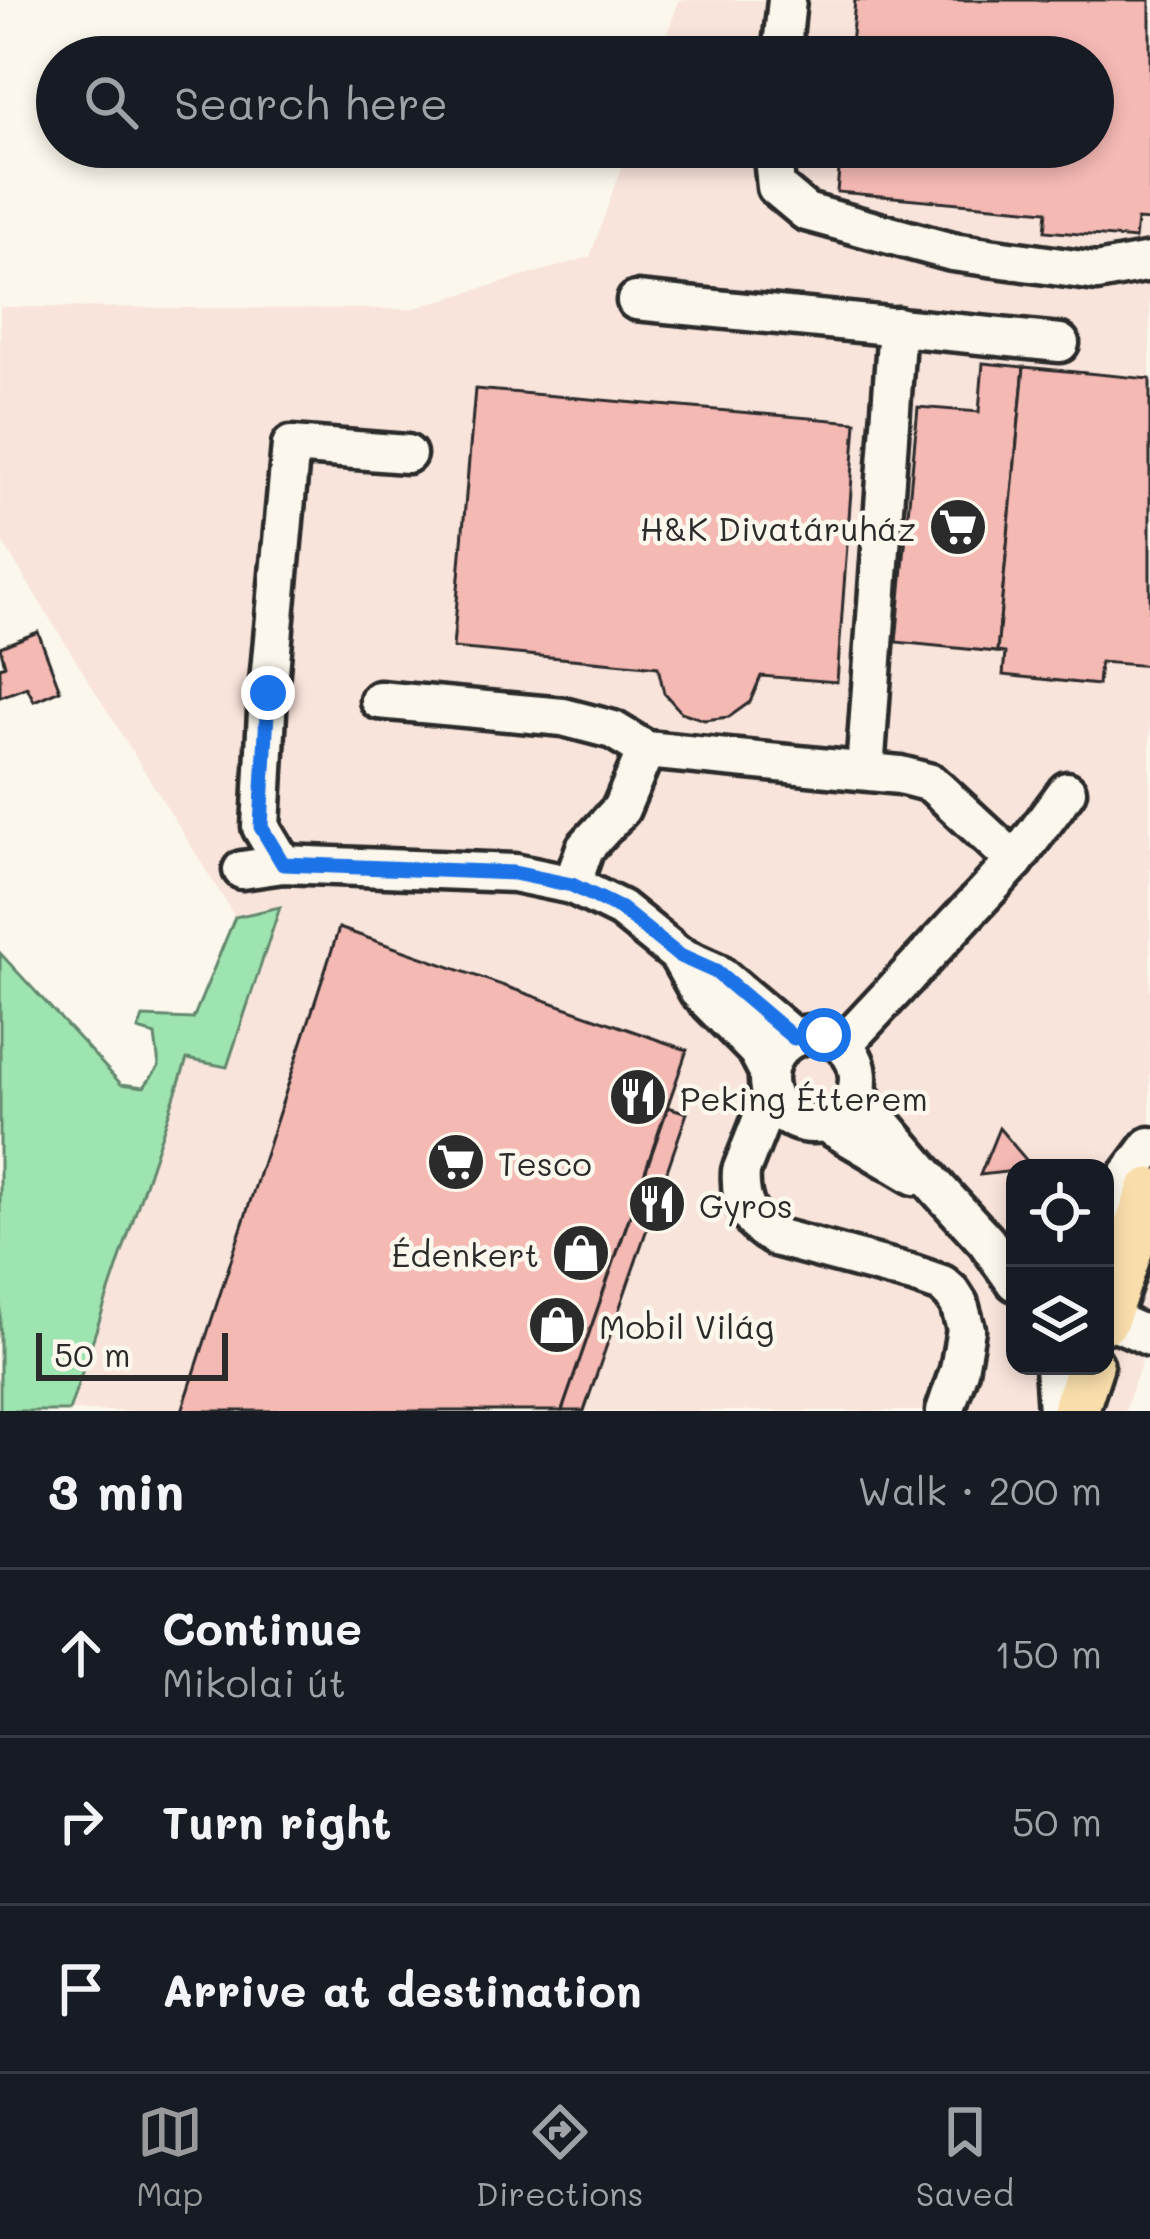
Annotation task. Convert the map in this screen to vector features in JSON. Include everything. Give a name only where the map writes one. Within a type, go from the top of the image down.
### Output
[{"type":"main road","points":[[1114,1293],[1150,1191]]},
{"type":"main road","points":[[1075,1411],[1087,1375]]},
{"type":"street","points":[[783,36],[787,0]]},
{"type":"street","points":[[774,168],[776,188],[806,212],[952,252],[1096,272],[1150,262]]},
{"type":"street","points":[[636,301],[1060,343]]},
{"type":"street","points":[[865,771],[897,326]]},
{"type":"street","points":[[283,864],[261,827],[291,446],[407,454]]},
{"type":"street","points":[[379,700],[563,718],[613,730],[646,750],[900,775],[931,783],[1015,861]]},
{"type":"street","points":[[572,885],[585,848],[621,809],[646,750]]},
{"type":"street","points":[[843,1045],[1015,861],[1067,791]]},
{"type":"street","points":[[242,869],[283,864],[514,873],[572,885],[621,909],[678,955],[716,972],[794,1038]]},
{"type":"street","points":[[678,955],[698,991],[757,1051],[782,1113],[795,1121],[817,1124],[939,1190]]},
{"type":"street","points":[[746,1160],[776,1136],[838,1117],[850,1107],[859,1078],[843,1045],[824,1035],[808,1034],[794,1038],[772,1058],[769,1083],[746,1160],[740,1184],[743,1202],[760,1229],[791,1242],[934,1280],[952,1293],[967,1329],[945,1411]]},
{"type":"street","points":[[856,1093],[939,1190],[1005,1246]]},
{"type":"street","points":[[1114,1194],[1150,1146]]},
{"type":"street","points":[[1114,1322],[1150,1337]]},
{"type":"street","points":[[1055,1375],[1057,1411]]},
{"type":"shaded area","points":[[679,0],[1150,0],[1150,1337],[1125,1411],[69,1411],[188,1058],[227,1067],[279,909],[235,917],[0,538],[0,307],[411,309],[590,257],[621,168],[1114,168],[1114,36],[666,36]]},
{"type":"green space","points":[[280,907],[227,1067],[187,1059],[69,1411],[0,1411],[0,953],[121,1084],[144,1087],[159,1066],[155,1035],[138,1030],[143,1017],[193,1019],[235,917]]},
{"type":"building","points":[[855,0],[1150,0],[1150,221],[1137,220],[1135,239],[1045,231],[1047,211],[837,192],[839,168],[1114,168],[1114,36],[852,36]]},
{"type":"building","name":"H&K Divatáruház","points":[[983,363],[1024,367],[997,652],[896,642],[918,407],[979,412]]},
{"type":"building","points":[[1024,367],[1150,379],[1150,666],[1100,662],[1098,685],[1003,675],[1005,653],[997,652]]},
{"type":"building","points":[[475,389],[856,422],[837,682],[761,676],[750,702],[729,717],[704,720],[681,712],[664,693],[658,667],[453,648]]},
{"type":"building","points":[[38,632],[60,690],[34,701],[27,687],[0,697],[0,667],[5,665],[0,647]]},
{"type":"building","name":"Tesco","points":[[339,928],[687,1050],[562,1411],[182,1411]]},
{"type":"building","points":[[668,1107],[687,1113],[584,1411],[562,1411]]},
{"type":"building","points":[[999,1128],[1025,1159],[1006,1159],[1006,1172],[980,1175]]},
{"type":"place","name":"H&K Divatáruház","points":[[958,527]]},
{"type":"place","name":"Peking Étterem","points":[[638,1097]]},
{"type":"place","name":"Tesco","points":[[456,1162]]},
{"type":"place","name":"Gyros","points":[[657,1204]]},
{"type":"place","name":"Édenkert","points":[[581,1253]]},
{"type":"place","name":"Mobil Világ","points":[[557,1325]]},
{"type":"route","points":[[268,693],[261,827],[283,864],[514,873],[572,885],[621,909],[678,955],[716,972],[794,1038],[824,1035]]}]
